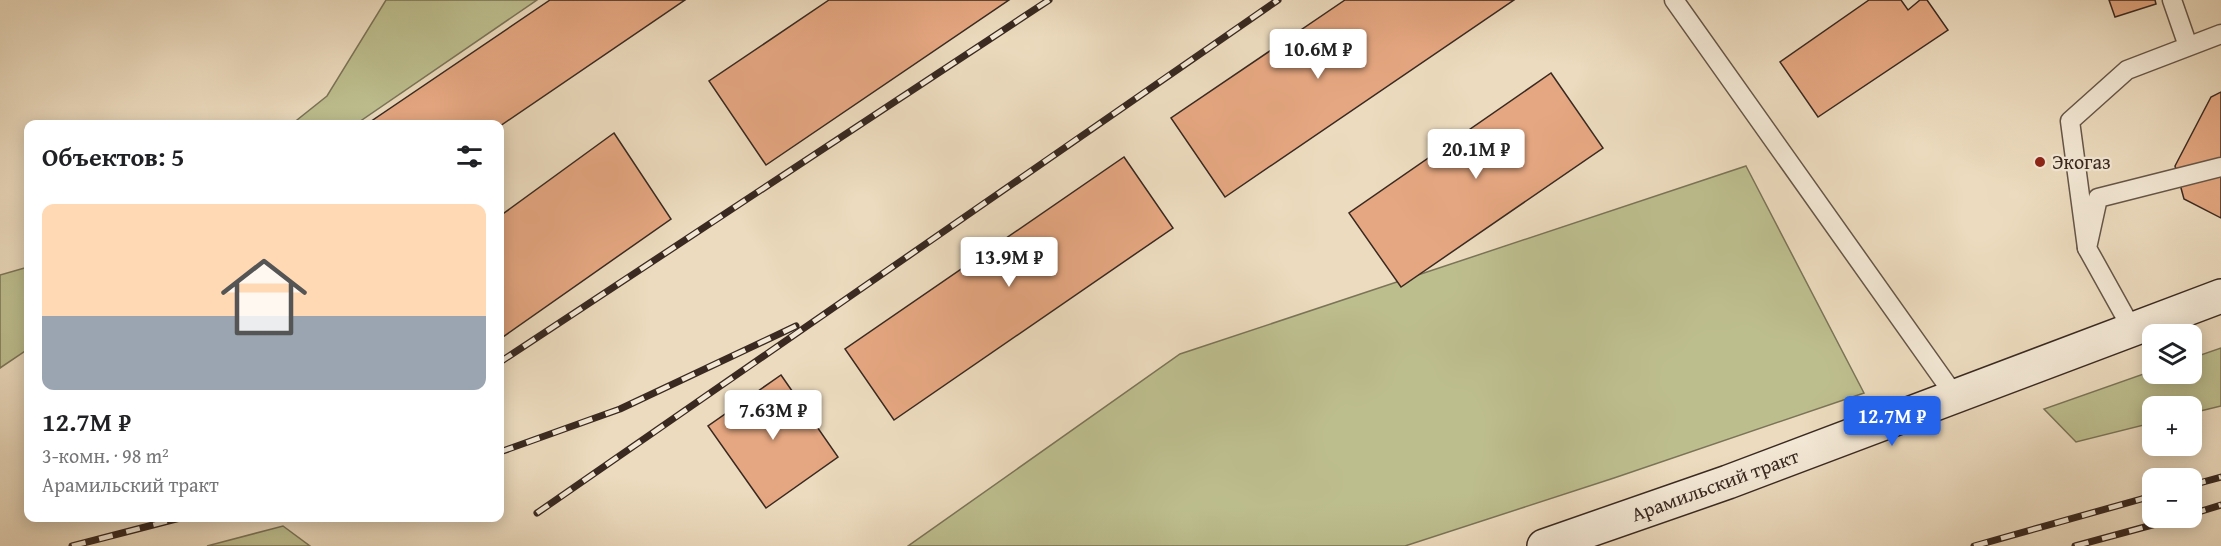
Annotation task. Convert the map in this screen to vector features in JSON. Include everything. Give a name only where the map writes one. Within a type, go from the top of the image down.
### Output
[{"type":"main road","name":"Арамильский тракт","points":[[1545,546],[1728,482],[2221,296]]},
{"type":"lane","points":[[1674,0],[1955,396]]},
{"type":"lane","points":[[2172,0],[2188,46]]},
{"type":"lane","points":[[2132,329],[2087,248],[2070,121],[2127,70],[2221,34]]},
{"type":"lane","points":[[2087,248],[2098,198],[2221,167]]},
{"type":"green space","points":[[386,0],[537,0],[362,120],[297,120],[327,96]]},
{"type":"green space","points":[[1746,166],[1864,393],[1405,546],[908,546],[1180,354]]},
{"type":"green space","points":[[24,268],[24,352],[0,368],[0,275]]},
{"type":"green space","points":[[2221,348],[2221,406],[2202,411],[2202,396],[2142,396],[2142,426],[2076,442],[2044,409],[2142,375],[2142,384],[2202,384],[2202,355]]},
{"type":"green space","points":[[283,526],[310,546],[207,546]]},
{"type":"building","points":[[550,0],[685,0],[504,123],[504,120],[373,120]]},
{"type":"building","points":[[829,0],[1009,0],[766,165],[709,81]]},
{"type":"building","points":[[1345,0],[1514,0],[1225,197],[1171,118]]},
{"type":"building","points":[[1869,0],[1901,0],[1908,10],[1920,0],[1927,0],[1948,30],[1818,117],[1780,62]]},
{"type":"building","points":[[2109,0],[2155,0],[2156,4],[2115,17]]},
{"type":"building","points":[[1551,73],[1603,148],[1401,287],[1349,213]]},
{"type":"building","points":[[2221,92],[2221,218],[2184,199],[2175,166],[2211,97]]},
{"type":"building","points":[[614,133],[671,219],[504,336],[504,213]]},
{"type":"building","points":[[1124,157],[1173,228],[894,420],[845,349]]},
{"type":"building","points":[[781,375],[838,457],[766,508],[708,426]]},
{"type":"railway","points":[[504,359],[1049,0]]},
{"type":"railway","points":[[537,513],[1278,0]]},
{"type":"railway","points":[[504,451],[620,409],[796,326]]},
{"type":"railway","points":[[2202,482],[2221,477]]},
{"type":"railway","points":[[1974,546],[2142,499]]},
{"type":"railway","points":[[2202,511],[2221,505]]},
{"type":"railway","points":[[72,546],[165,522]]},
{"type":"railway","points":[[2075,546],[2142,528]]},
{"type":"place","name":"Экогаз","points":[[2040,162]]}]
